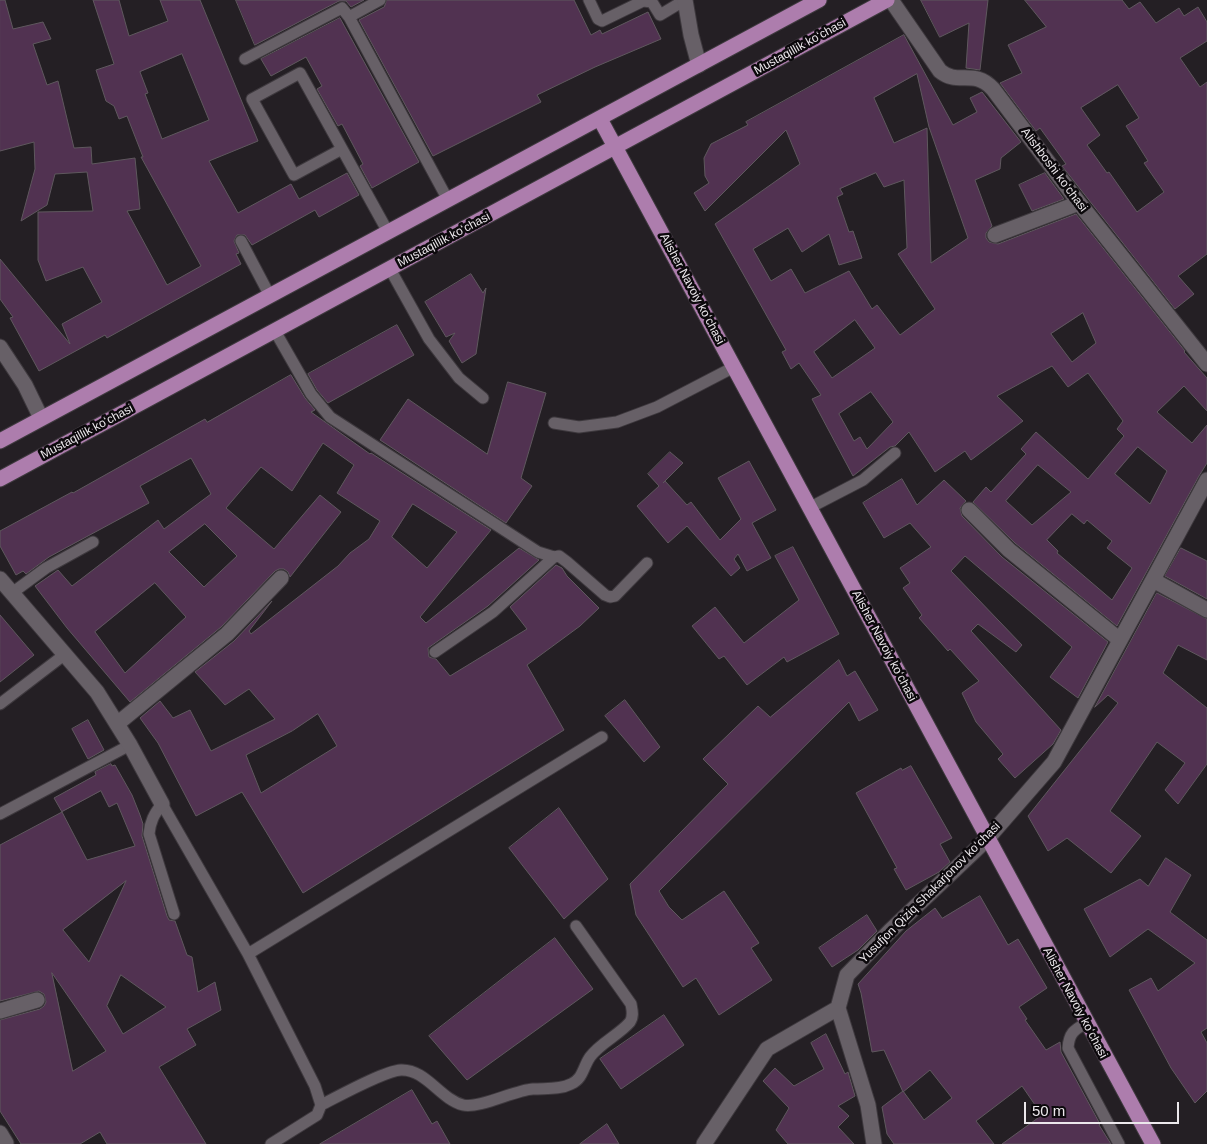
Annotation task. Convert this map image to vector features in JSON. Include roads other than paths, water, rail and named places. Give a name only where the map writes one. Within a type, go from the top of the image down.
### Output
[{"type":"main road","points":[[0,441],[819,0]]},
{"type":"main road","name":"Mustaqillik koʻchasi","points":[[0,479],[887,0]]},
{"type":"main road","name":"Alisher Navoiy koʻchasi","points":[[600,119],[1086,1023],[1153,1144]]},
{"type":"street","points":[[686,0],[691,35],[699,64]]},
{"type":"street","name":"Alishboshi koʻchasi","points":[[892,0],[940,71],[946,76],[979,78],[987,82],[1078,203],[1207,364]]},
{"type":"street","points":[[995,235],[1078,203]]},
{"type":"street","points":[[0,348],[25,385],[41,418]]},
{"type":"street","name":"Yusufjon Qiziq Shakarjonov koʻchasi","points":[[838,1008],[847,975],[890,931],[987,839],[1054,762],[1207,480]]},
{"type":"street","points":[[969,510],[1009,550],[1120,640]]},
{"type":"street","points":[[117,724],[227,634],[281,578]]},
{"type":"street","points":[[0,579],[97,692],[130,745],[162,804]]},
{"type":"street","points":[[1153,580],[1207,610]]},
{"type":"street","points":[[0,1010],[37,1000]]},
{"type":"street","points":[[704,1144],[767,1049],[838,1008],[868,1105],[874,1144]]},
{"type":"lane","points":[[349,17],[380,0]]},
{"type":"lane","points":[[589,0],[598,20],[602,21],[643,0],[652,2],[660,15],[686,0]]},
{"type":"lane","points":[[245,59],[339,8],[345,10],[448,200]]},
{"type":"lane","points":[[342,149],[294,175],[252,99],[300,72],[388,232]]},
{"type":"lane","points":[[241,241],[270,296]]},
{"type":"lane","points":[[390,269],[429,339],[459,378],[483,398]]},
{"type":"lane","points":[[275,331],[311,394],[330,417],[538,552],[554,557],[559,556],[604,595],[615,596],[647,563]]},
{"type":"lane","points":[[554,423],[579,427],[617,422],[656,407],[734,367]]},
{"type":"lane","points":[[810,508],[863,480],[895,452]]},
{"type":"lane","points":[[12,593],[46,568],[93,542]]},
{"type":"lane","points":[[435,652],[493,612],[554,557]]},
{"type":"lane","points":[[0,704],[64,654]]},
{"type":"lane","points":[[248,954],[602,737]]},
{"type":"lane","points":[[0,814],[130,745]]},
{"type":"lane","points":[[174,914],[149,834],[149,825],[154,813],[162,804],[248,954],[315,1086],[321,1105],[317,1115],[271,1144]]},
{"type":"lane","points":[[321,1105],[382,1076],[400,1070],[415,1071],[449,1098],[464,1105],[496,1100],[529,1090],[561,1087],[571,1084],[580,1078],[590,1058],[604,1043],[630,1022],[633,1015],[631,1004],[576,926]]},
{"type":"lane","points":[[1086,1023],[1072,1032],[1068,1048],[1119,1144]]}]
